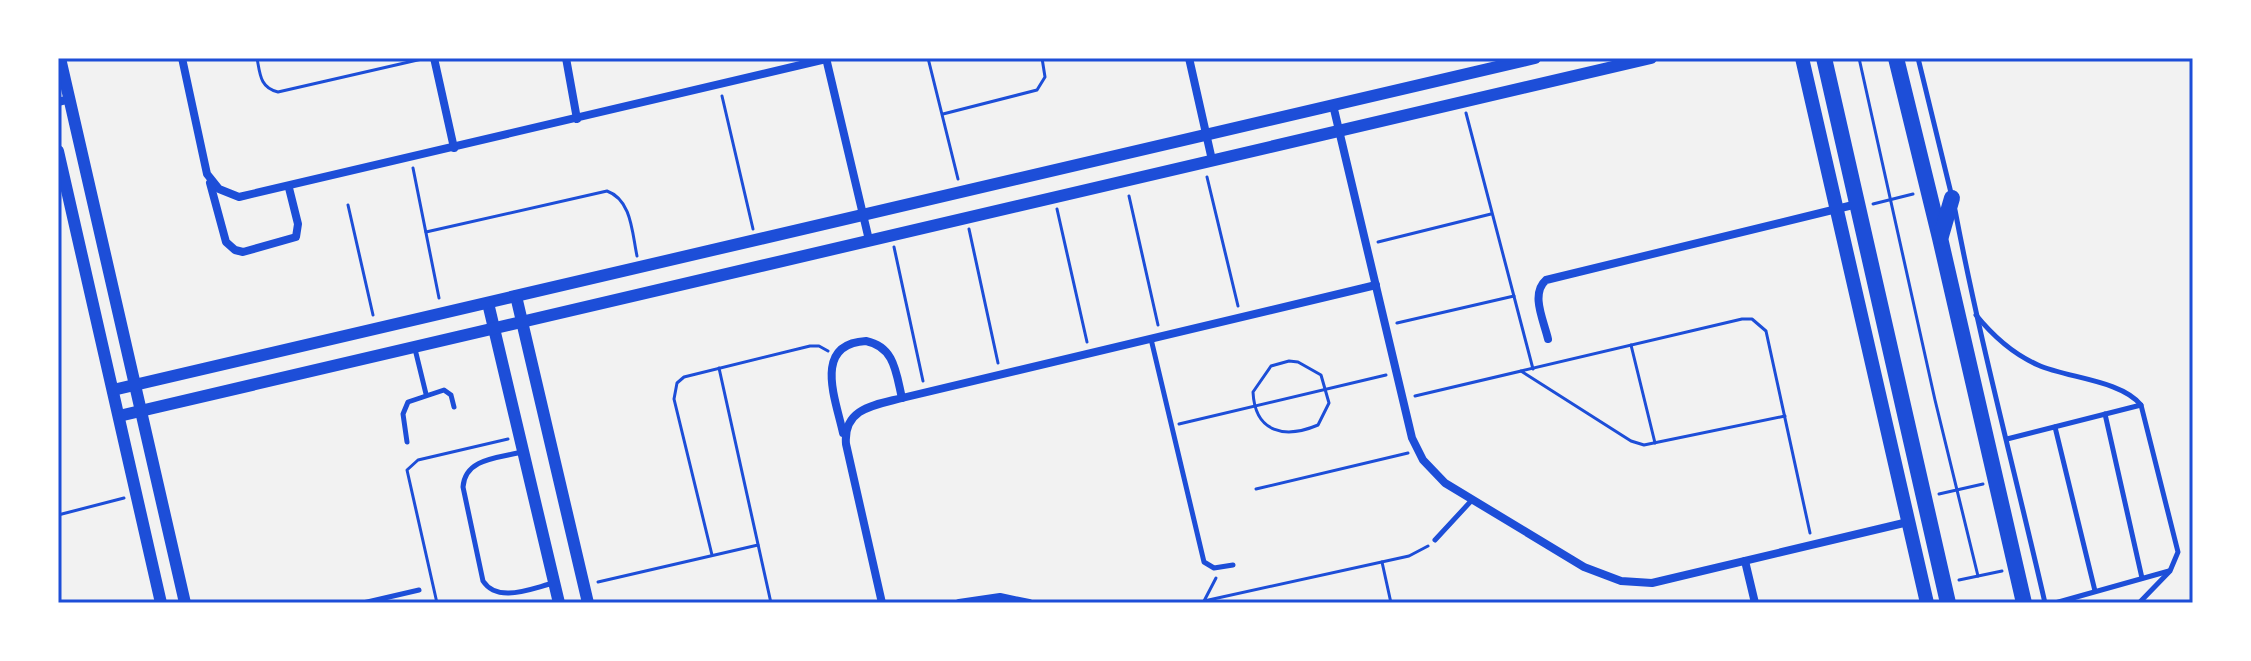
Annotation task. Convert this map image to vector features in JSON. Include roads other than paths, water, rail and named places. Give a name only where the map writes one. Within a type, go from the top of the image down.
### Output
[{"type":"main road","points":[[1802,58],[1927,603]]},
{"type":"main road","points":[[1824,58],[1948,602]]},
{"type":"main road","points":[[1896,58],[2024,603]]},
{"type":"main road","points":[[1940,238],[1952,198]]},
{"type":"street","points":[[60,58],[64,101],[136,385],[185,603]]},
{"type":"street","points":[[182,58],[207,174],[226,242],[239,252],[293,240],[298,224],[289,188]]},
{"type":"street","points":[[434,58],[454,148]]},
{"type":"street","points":[[566,58],[577,119]]},
{"type":"street","points":[[1189,58],[1206,135],[1208,162]]},
{"type":"street","points":[[113,390],[1535,58]]},
{"type":"street","points":[[119,416],[1651,58]]},
{"type":"street","points":[[207,174],[219,189],[239,197],[289,188],[826,59],[869,240]]},
{"type":"street","points":[[1333,105],[1402,399],[1417,451],[1437,476],[1584,567],[1621,581],[1652,583],[1908,522]]},
{"type":"street","points":[[58,151],[161,603]]},
{"type":"street","points":[[1548,339],[1538,291],[1546,280],[1858,206]]},
{"type":"street","points":[[846,444],[849,422],[858,411],[925,392],[1376,285]]},
{"type":"street","points":[[516,296],[588,603]]},
{"type":"street","points":[[488,303],[559,603]]},
{"type":"street","points":[[882,603],[830,374],[834,359],[844,348],[858,342],[881,346],[892,357],[902,398]]},
{"type":"street","points":[[1745,561],[1755,603]]},
{"type":"street","points":[[959,603],[1000,597],[1029,603]]},
{"type":"lane","points":[[1918,58],[1952,198],[1974,312],[2045,603]]},
{"type":"lane","points":[[1974,312],[1996,337],[2023,357],[2053,371],[2124,391],[2141,405],[2178,545],[2177,558],[2170,571],[2139,603]]},
{"type":"lane","points":[[1156,338],[1172,426],[1204,562],[1210,567],[1233,565]]},
{"type":"lane","points":[[414,347],[426,394]]},
{"type":"lane","points":[[407,442],[403,421],[405,408],[414,398],[444,390],[451,395],[454,407]]},
{"type":"lane","points":[[2007,439],[2141,405]]},
{"type":"lane","points":[[2105,414],[2142,578]]},
{"type":"lane","points":[[2055,427],[2095,591]]},
{"type":"lane","points":[[523,452],[474,464],[464,476],[463,487],[483,581],[490,590],[501,594],[554,583]]},
{"type":"lane","points":[[1435,540],[1473,500]]},
{"type":"lane","points":[[2055,603],[2170,571]]},
{"type":"lane","points":[[363,603],[419,590]]}]
